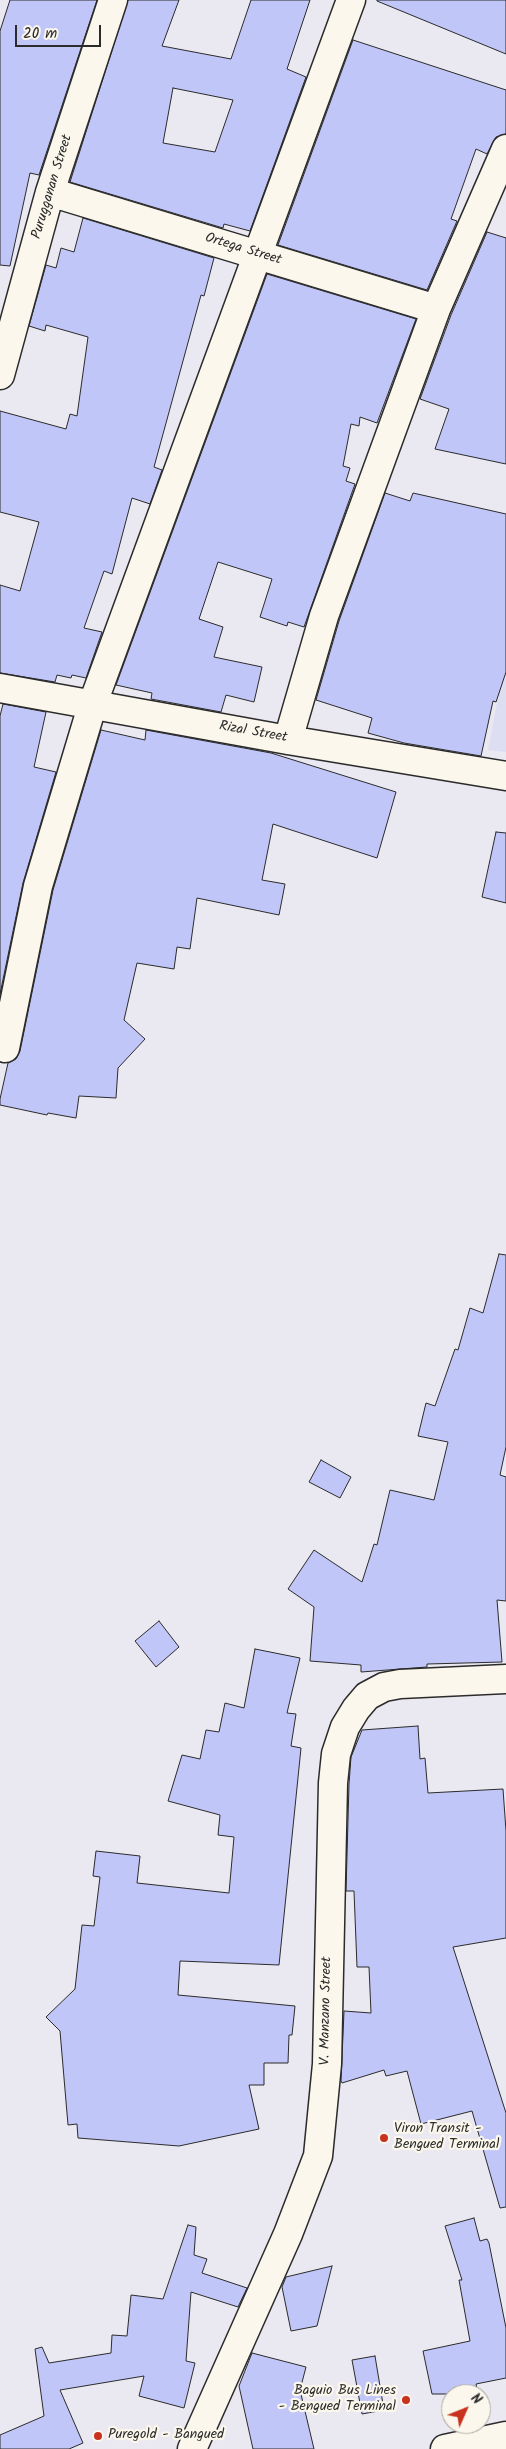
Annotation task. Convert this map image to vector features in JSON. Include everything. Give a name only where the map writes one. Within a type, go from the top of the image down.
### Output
[{"type":"street","name":"Purugganan Street","points":[[0,375],[50,192],[113,0]]},
{"type":"street","points":[[5,1048],[38,886],[93,704],[351,0]]},
{"type":"street","points":[[288,740],[324,616],[436,309],[506,149]]},
{"type":"street","name":"Ortega Street","points":[[50,192],[436,309]]},
{"type":"street","name":"Rizal Street","points":[[0,688],[288,740],[506,776]]},
{"type":"street","name":"V. Manzano Street","points":[[192,2449],[288,2234],[318,2156],[327,2064],[333,1783],[336,1754],[345,1727],[367,1696],[384,1688],[400,1684],[506,1679]]},
{"type":"street","points":[[445,2449],[506,2436]]},
{"type":"shaded area","points":[[506,656],[506,752],[488,750]]},
{"type":"building","points":[[10,0],[97,0],[39,175],[30,173],[10,266],[0,265],[0,31]]},
{"type":"building","points":[[128,0],[179,0],[162,46],[231,59],[251,0],[310,0],[287,69],[306,77],[250,231],[224,224],[223,228],[70,182]],"holes":[[[173,88],[233,100],[215,152],[163,143]]]},
{"type":"building","points":[[506,0],[506,54],[377,1]]},
{"type":"building","points":[[353,40],[506,90],[506,134],[496,137],[487,154],[476,149],[451,219],[457,221],[427,290],[278,245]]},
{"type":"building","points":[[83,218],[214,258],[204,296],[201,295],[154,467],[162,470],[150,504],[132,498],[112,574],[104,571],[84,628],[102,632],[86,678],[72,675],[71,678],[57,675],[55,682],[0,673],[0,585],[20,591],[39,522],[0,512],[0,411],[66,429],[70,414],[77,416],[88,337],[46,325],[45,331],[29,326],[46,265],[56,268],[61,248],[74,252]]},
{"type":"building","points":[[487,232],[506,238],[506,464],[435,449],[449,409],[420,399],[451,315]]},
{"type":"building","points":[[267,274],[416,319],[377,423],[360,417],[359,426],[351,424],[343,466],[350,468],[346,481],[355,484],[304,627],[288,622],[287,626],[260,617],[272,579],[218,562],[199,619],[223,627],[214,657],[262,667],[254,702],[226,695],[221,712],[151,699],[152,693],[116,685]]},
{"type":"building","points":[[385,493],[410,501],[413,493],[506,514],[506,672],[496,702],[493,701],[481,756],[404,743],[368,733],[372,718],[316,700],[339,621]]},
{"type":"building","points":[[3,704],[46,712],[34,767],[56,772],[23,883],[0,994],[0,716]]},
{"type":"building","points":[[101,730],[145,740],[146,730],[271,753],[396,792],[377,858],[273,824],[262,880],[285,884],[279,915],[197,898],[190,949],[177,947],[174,969],[137,963],[124,1020],[145,1039],[118,1068],[116,1098],[79,1096],[76,1118],[48,1113],[47,1115],[0,1105],[0,1099],[8,1063],[16,1059],[20,1051],[53,890]]},
{"type":"building","points":[[496,832],[506,833],[506,903],[482,897]]},
{"type":"building","points":[[499,1254],[506,1255],[506,1447],[500,1475],[506,1477],[506,1601],[497,1600],[502,1662],[427,1664],[427,1667],[361,1672],[361,1665],[310,1661],[314,1607],[288,1589],[314,1550],[362,1582],[374,1544],[377,1545],[390,1490],[434,1500],[448,1442],[418,1436],[426,1403],[435,1406],[455,1349],[458,1350],[470,1308],[483,1313]]},
{"type":"building","points":[[321,1460],[351,1477],[340,1498],[309,1482]]},
{"type":"building","points":[[159,1621],[179,1647],[156,1667],[135,1641]]},
{"type":"building","points":[[255,1649],[300,1658],[287,1713],[296,1714],[291,1746],[301,1748],[279,1965],[180,1961],[178,1995],[295,2006],[292,2035],[289,2035],[288,2063],[264,2063],[264,2085],[249,2085],[259,2129],[179,2146],[78,2138],[77,2124],[68,2125],[60,2031],[46,2017],[75,1989],[82,1925],[94,1926],[100,1877],[93,1876],[96,1851],[140,1856],[137,1883],[229,1893],[234,1837],[218,1835],[220,1815],[168,1801],[182,1755],[200,1759],[206,1730],[219,1732],[225,1703],[244,1708]]},
{"type":"building","points":[[418,1726],[420,1759],[425,1758],[428,1793],[503,1789],[506,1831],[506,1938],[453,1947],[506,2113],[506,2207],[500,2208],[472,2111],[421,2124],[407,2071],[386,2076],[384,2070],[342,2083],[341,2081],[344,2011],[371,2013],[369,1967],[357,1967],[354,1891],[346,1891],[351,1757],[362,1730]]},
{"type":"building","points":[[474,2218],[480,2241],[487,2239],[489,2243],[506,2328],[506,2378],[476,2384],[441,2384],[441,2394],[432,2394],[423,2351],[470,2341],[459,2280],[462,2280],[445,2226]]},
{"type":"building","points":[[188,2225],[196,2227],[194,2255],[207,2259],[202,2273],[247,2288],[238,2307],[191,2292],[186,2361],[195,2363],[184,2408],[139,2396],[144,2376],[60,2390],[83,2443],[69,2449],[0,2449],[0,2435],[44,2416],[35,2349],[42,2347],[49,2363],[111,2353],[112,2335],[127,2336],[131,2295],[163,2299]]},
{"type":"building","points":[[332,2266],[317,2326],[291,2331],[282,2287],[286,2277]]},
{"type":"building","points":[[252,2353],[306,2367],[300,2390],[314,2449],[253,2449],[239,2386]]},
{"type":"building","points":[[375,2356],[384,2410],[362,2414],[352,2360]]},
{"type":"place","name":"Viron Transit - Bengued Terminal","points":[[384,2138]]},
{"type":"place","name":"Baguio Bus Lines - Bengued Terminal","points":[[406,2400]]},
{"type":"place","name":"Puregold - Bangued","points":[[98,2436]]}]
